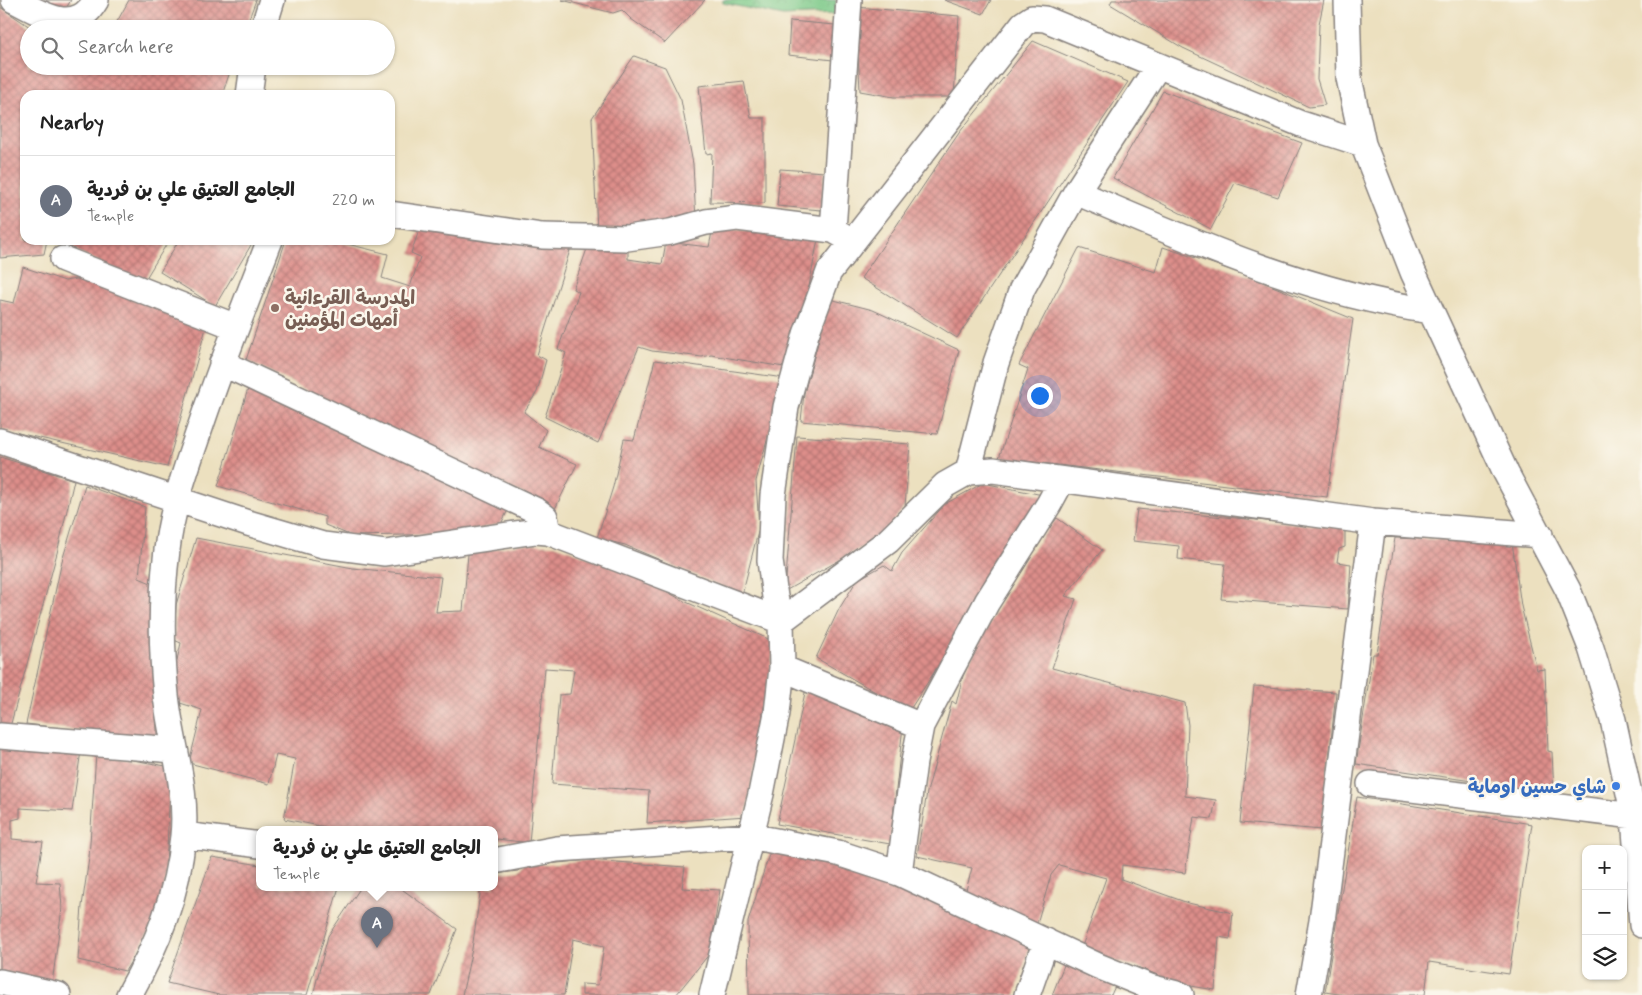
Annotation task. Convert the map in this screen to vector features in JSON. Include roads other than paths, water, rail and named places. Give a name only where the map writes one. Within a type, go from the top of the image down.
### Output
[{"type":"street","points":[[14,0],[55,20],[72,20],[89,11],[96,0]]},
{"type":"street","points":[[266,20],[272,0]]},
{"type":"street","points":[[712,995],[777,713],[782,668],[781,622],[770,561],[773,495],[786,407],[806,334],[843,235],[849,0]]},
{"type":"street","points":[[1347,0],[1350,78],[1363,144],[1412,272],[1506,472],[1568,590],[1591,648],[1613,720],[1638,815],[1642,925]]},
{"type":"street","points":[[843,235],[1023,24],[1032,18],[1045,19],[1301,124],[1363,144]]},
{"type":"street","points":[[968,472],[996,363],[1022,289],[1076,192],[1158,66]]},
{"type":"street","points":[[250,90],[252,75]]},
{"type":"street","points":[[1076,192],[1173,234],[1291,277],[1380,304],[1431,311]]},
{"type":"street","points":[[395,215],[542,236],[572,238],[627,238],[670,232],[706,222],[737,218],[843,235]]},
{"type":"street","points":[[129,995],[166,921],[175,887],[184,835],[183,791],[174,750],[166,695],[163,605],[167,550],[176,499],[222,363],[268,245]]},
{"type":"street","points":[[63,259],[236,327]]},
{"type":"street","points":[[222,363],[537,511],[545,517],[548,532]]},
{"type":"street","points":[[0,441],[323,545],[385,553],[536,532],[548,532],[781,622]]},
{"type":"street","points":[[781,622],[888,541],[945,485],[968,472],[993,470],[1373,522],[1540,535]]},
{"type":"street","points":[[899,873],[914,762],[922,726],[987,602],[1062,480]]},
{"type":"street","points":[[1309,995],[1322,922],[1373,522]]},
{"type":"street","points":[[782,668],[922,726]]},
{"type":"street","points":[[0,736],[174,750]]},
{"type":"street","points":[[1370,784],[1638,815]]},
{"type":"street","points":[[184,835],[256,844]]},
{"type":"street","points":[[498,860],[557,850],[750,836],[838,853],[899,873],[1150,987],[1181,995]]},
{"type":"street","points":[[1027,995],[1046,941]]},
{"type":"street","points":[[0,982],[58,995]]},
{"type":"place","name":"المدرسة القرءانية أمهات المؤمنين","points":[[275,308]]},
{"type":"place","name":"شاي حسين اوماية","points":[[1616,786]]},
{"type":"place","name":"الجامع العتيق علي بن فردية","points":[[377,948]]}]
